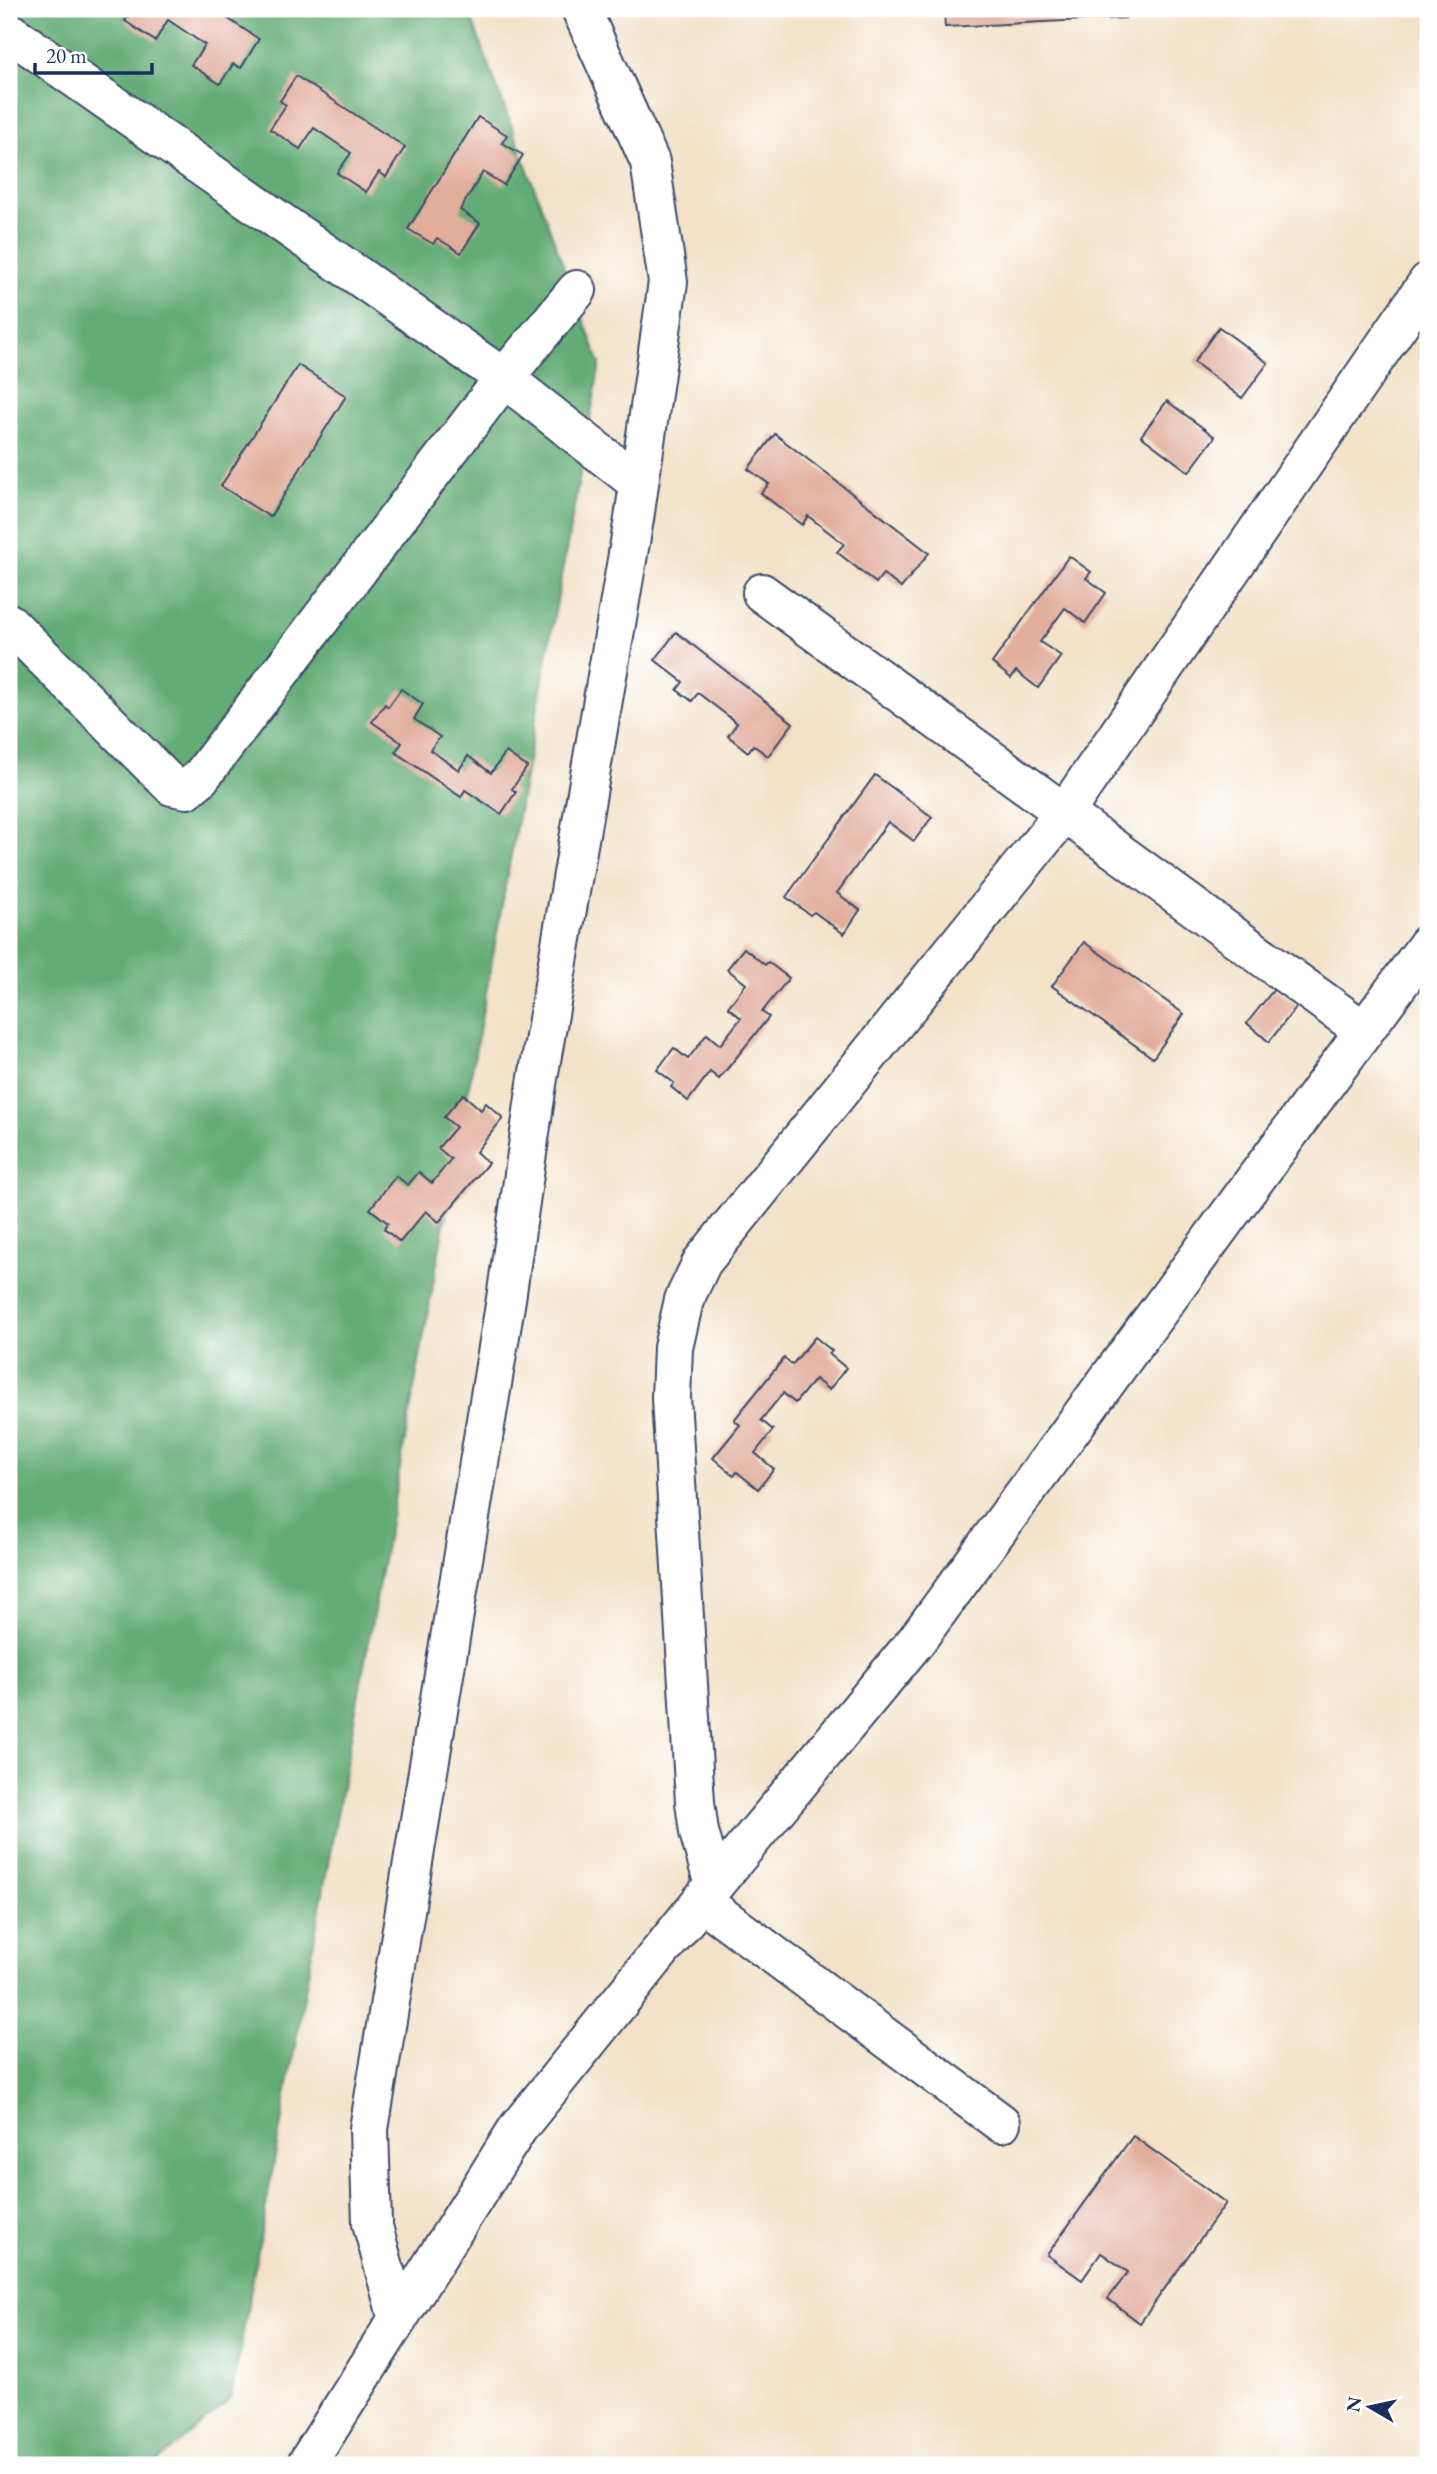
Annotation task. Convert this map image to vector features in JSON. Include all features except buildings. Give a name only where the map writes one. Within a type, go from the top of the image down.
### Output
[{"type":"lane","points":[[398,2319],[372,2223],[369,2129],[502,1326],[537,1084],[638,482],[668,282],[650,162],[581,9]]},
{"type":"lane","points":[[9,32],[503,378],[638,482]]},
{"type":"lane","points":[[1001,2123],[708,1893],[695,1802],[671,1398],[673,1348],[684,1300],[702,1262],[1065,811],[1428,282]]},
{"type":"lane","points":[[9,623],[172,786],[187,789],[200,778],[503,378],[577,290]]},
{"type":"lane","points":[[762,593],[1363,1030]]},
{"type":"lane","points":[[306,2465],[518,2127],[916,1641],[1428,944]]},
{"type":"green space","points":[[9,9],[468,9],[600,364],[231,2399],[154,2465],[9,2465]]}]
